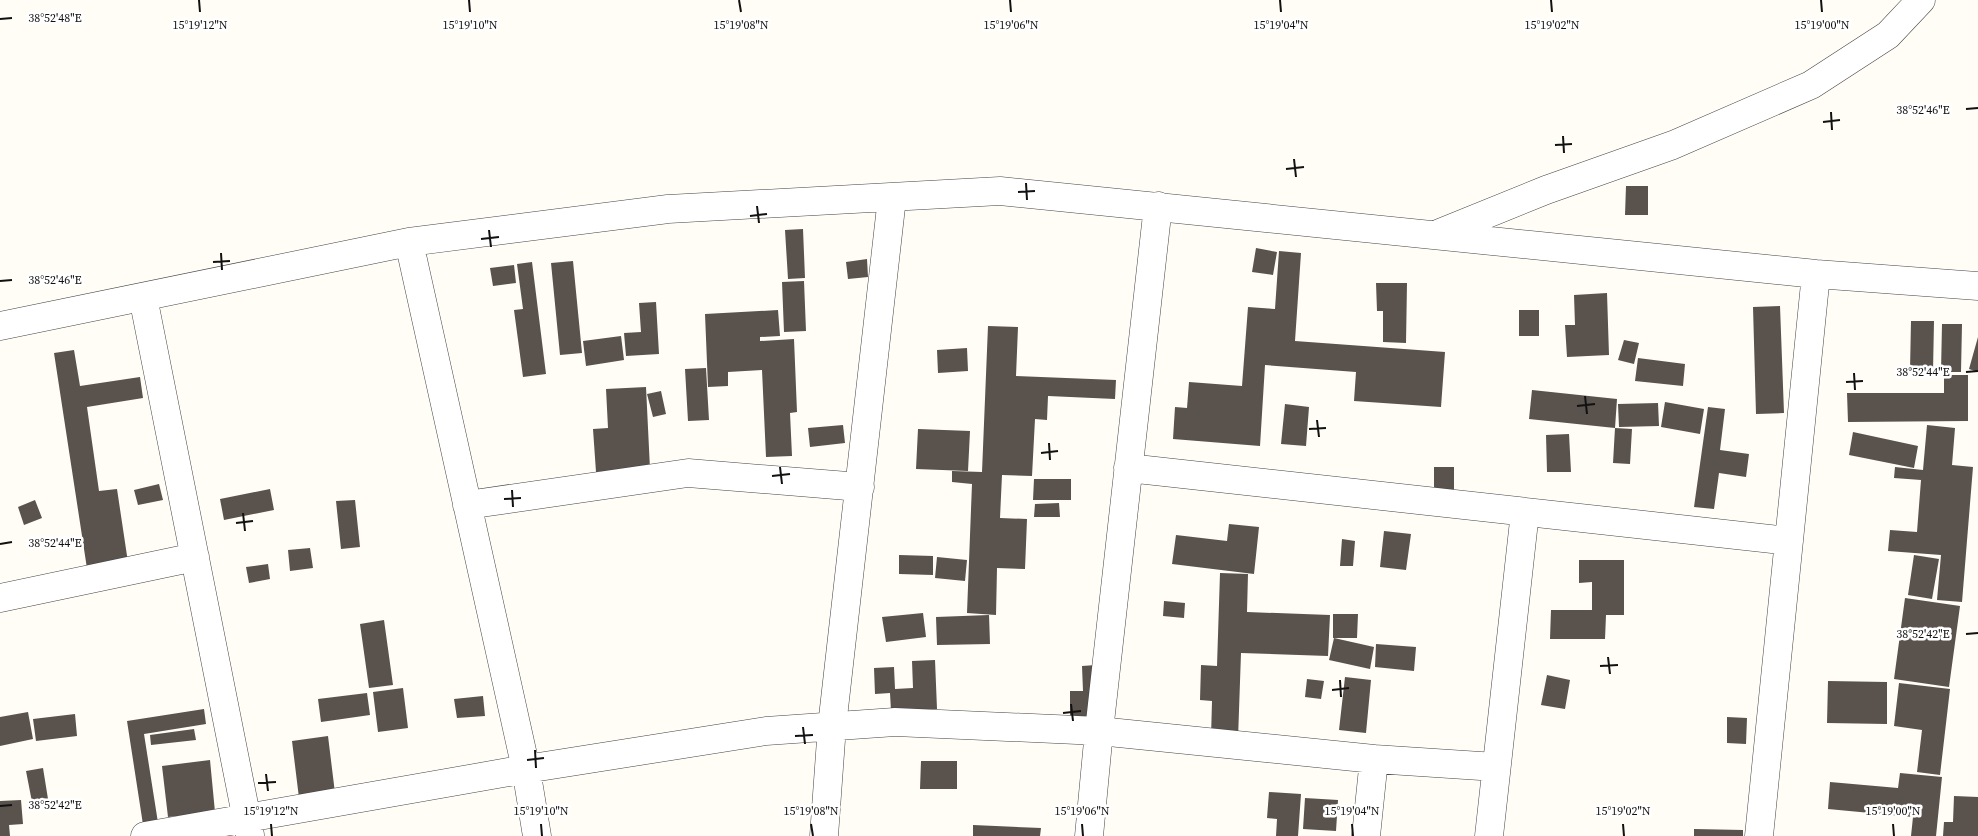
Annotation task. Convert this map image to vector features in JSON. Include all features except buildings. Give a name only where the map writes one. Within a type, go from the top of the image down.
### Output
[{"type":"street","points":[[1436,234],[1546,190],[1673,145],[1811,85],[1888,35],[1922,0]]},
{"type":"street","points":[[0,326],[409,242],[668,209],[1000,191],[1816,274],[1978,286]]},
{"type":"street","points":[[824,836],[832,726],[892,198]]},
{"type":"street","points":[[1089,836],[1158,206]]},
{"type":"street","points":[[409,242],[526,769],[537,836]]},
{"type":"street","points":[[1759,836],[1816,274]]},
{"type":"street","points":[[143,297],[249,827]]},
{"type":"street","points":[[1128,468],[1788,541]]},
{"type":"street","points":[[467,506],[688,473],[860,487]]},
{"type":"street","points":[[1489,836],[1524,512]]},
{"type":"street","points":[[0,598],[195,557]]},
{"type":"street","points":[[145,836],[249,827],[526,769],[766,731],[896,722],[1099,731],[1374,759],[1496,766]]},
{"type":"street","points":[[1366,836],[1374,759]]}]
